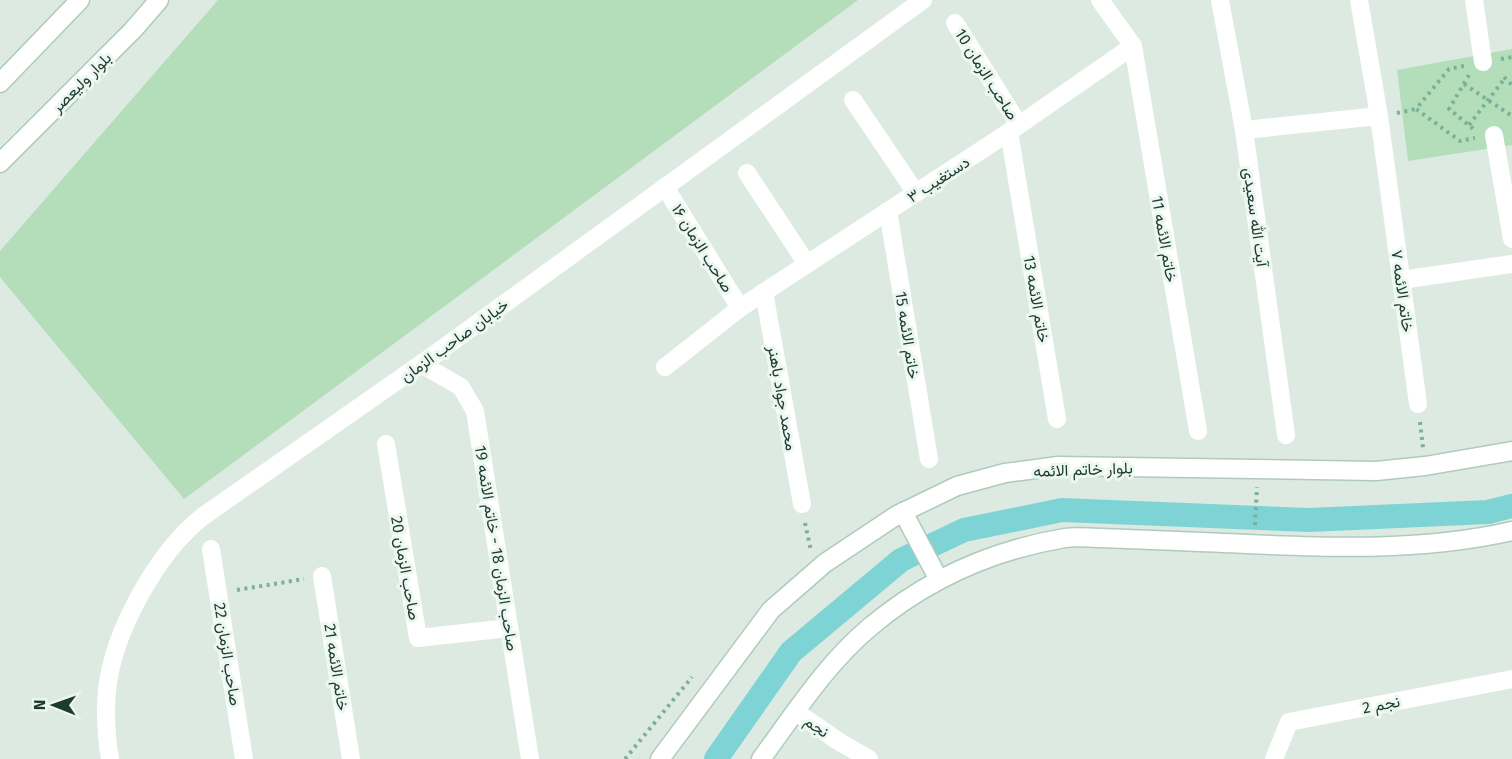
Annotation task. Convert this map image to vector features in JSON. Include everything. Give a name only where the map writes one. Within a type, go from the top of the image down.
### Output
[{"type":"street","points":[[0,83],[80,0]]},
{"type":"street","name":"بلوار ولیعصر","points":[[0,163],[133,30],[159,0]]},
{"type":"street","name":"خیابان صاحب الزمان","points":[[110,759],[105,729],[107,699],[115,653],[129,618],[161,561],[182,534],[202,516],[421,364],[923,0]]},
{"type":"street","points":[[1100,0],[1133,46]]},
{"type":"street","name":"آیت الله سعیدی","points":[[1220,0],[1244,130],[1286,435]]},
{"type":"street","name":"خاتم الائمه ۷","points":[[1359,0],[1379,116],[1418,404]]},
{"type":"street","points":[[1474,0],[1480,63]]},
{"type":"street","name":"صاحب الزمان 10","points":[[955,23],[1014,128]]},
{"type":"street","name":"دستغیب ۳","points":[[665,367],[740,308],[1014,128],[1133,46]]},
{"type":"street","name":"خاتم الائمه 11","points":[[1133,46],[1198,431]]},
{"type":"street","points":[[854,100],[916,193]]},
{"type":"street","points":[[1244,130],[1379,116]]},
{"type":"street","name":"خاتم الائمه 13","points":[[1014,128],[1057,419]]},
{"type":"street","points":[[1494,135],[1512,239]]},
{"type":"street","points":[[747,173],[807,264]]},
{"type":"street","name":"صاحب الزمان ۱۶","points":[[665,187],[740,308]]},
{"type":"street","name":"خاتم الائمه 15","points":[[888,211],[928,459]]},
{"type":"street","points":[[1401,280],[1512,264]]},
{"type":"street","name":"محمد جواد باهنر","points":[[764,292],[802,504]]},
{"type":"street","name":"صاحب الزمان 18 - خاتم الائمه 19","points":[[421,364],[461,387],[475,411],[530,759]]},
{"type":"street","name":"صاحب الزمان 20","points":[[386,444],[418,638],[509,628]]},
{"type":"street","name":"بلوار خاتم الائمه","points":[[660,759],[771,610],[825,563],[904,513],[957,486],[1005,473],[1058,466],[1376,471],[1425,466],[1512,451]]},
{"type":"street","points":[[904,513],[938,579]]},
{"type":"street","points":[[761,759],[827,669],[870,627],[938,579],[973,563],[1021,548],[1068,537],[1386,546],[1446,541],[1512,531]]},
{"type":"street","name":"صاحب الزمان 22","points":[[211,549],[244,759]]},
{"type":"street","name":"خاتم الائمه 21","points":[[322,576],[351,759]]},
{"type":"street","name":"نجم 2","points":[[1274,759],[1289,722],[1512,679]]},
{"type":"street","name":"نجم","points":[[796,712],[869,759]]},
{"type":"path","points":[[1480,63],[1449,109],[1483,137],[1460,141],[1416,108],[1449,69],[1480,63],[1512,57]]},
{"type":"path","points":[[1468,125],[1504,78]]},
{"type":"path","points":[[1464,84],[1512,116]]},
{"type":"path","points":[[1418,404],[1425,466]]},
{"type":"path","points":[[1255,544],[1257,470]]},
{"type":"path","points":[[802,504],[811,552]]},
{"type":"path","points":[[805,556],[818,547]]},
{"type":"path","points":[[218,592],[322,576]]},
{"type":"path","points":[[625,759],[695,674]]},
{"type":"green space","points":[[218,0],[858,0],[184,499],[0,277],[0,251]]},
{"type":"green space","points":[[1512,49],[1512,145],[1408,161],[1397,70]]},
{"type":"waterway","points":[[716,759],[791,652],[901,560],[964,530],[1062,510],[1309,520],[1488,512],[1512,506]]}]
